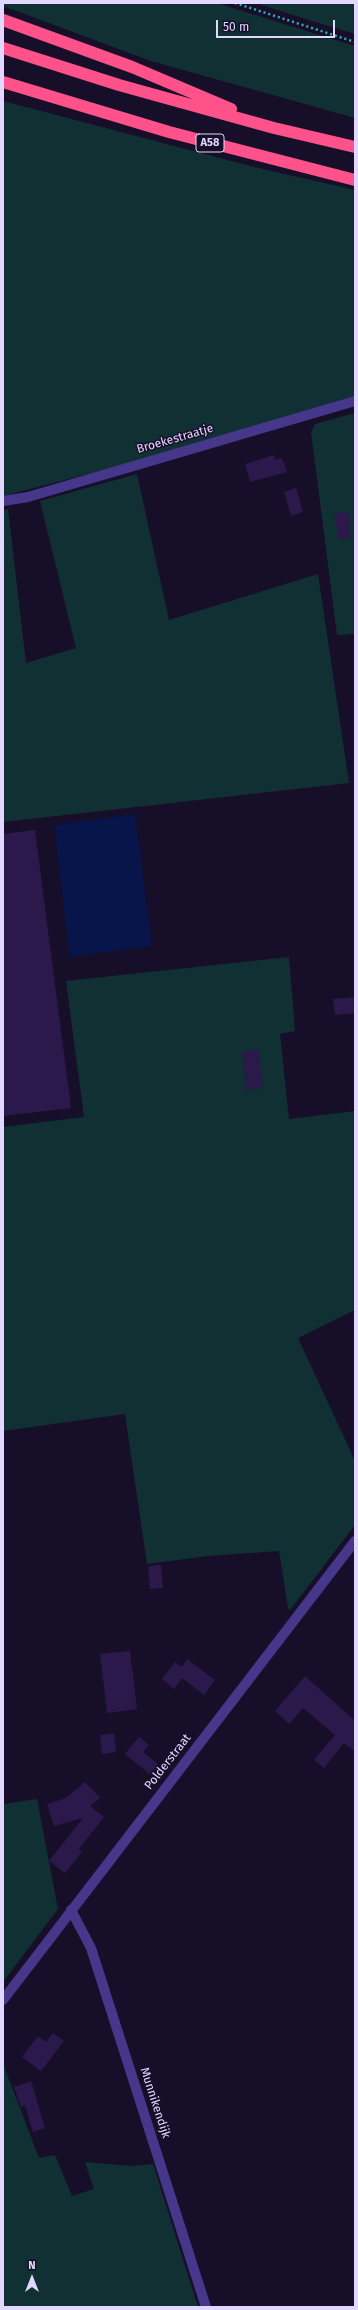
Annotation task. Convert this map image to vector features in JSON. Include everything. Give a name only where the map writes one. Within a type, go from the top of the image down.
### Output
[{"type":"highway","points":[[3,20],[132,67],[274,128]]},
{"type":"highway","points":[[3,48],[119,85],[274,128],[355,147]]},
{"type":"highway","name":"A58","points":[[3,82],[169,132],[355,180]]},
{"type":"street","name":"Broekestraatje","points":[[3,501],[28,496],[355,401]]},
{"type":"street","name":"Polderstraat","points":[[3,2000],[355,1541]]},
{"type":"street","name":"Munnikendijk","points":[[71,1910],[91,1948],[206,2307]]},
{"type":"path","points":[[235,3],[355,42]]},
{"type":"green space","points":[[3,3],[217,3],[355,46],[355,118],[151,61],[3,6]]},
{"type":"green space","points":[[256,3],[355,3],[355,34],[283,12]]},
{"type":"green space","points":[[3,101],[254,167],[355,190],[355,396],[111,468],[3,496]]},
{"type":"green space","points":[[355,413],[355,634],[337,635],[311,432],[315,424]]},
{"type":"green space","points":[[137,474],[169,620],[318,574],[349,783],[3,822],[3,510],[8,509],[26,663],[76,648],[40,501]]},
{"type":"green space","points":[[289,957],[295,1031],[280,1034],[289,1119],[355,1111],[355,1310],[298,1338],[355,1461],[355,1525],[290,1610],[288,1608],[279,1551],[208,1556],[147,1564],[125,1414],[3,1431],[3,1127],[84,1117],[66,981]]},
{"type":"green space","points":[[37,1799],[58,1909],[3,1982],[3,1804]]},
{"type":"green space","points":[[3,2064],[39,2158],[55,2155],[72,2196],[94,2189],[85,2162],[132,2166],[153,2164],[198,2307],[3,2307]]},
{"type":"shaded area","points":[[135,814],[152,946],[70,957],[54,825]]},
{"type":"building","points":[[274,455],[275,460],[282,458],[287,472],[250,482],[245,464]]},
{"type":"building","points":[[296,488],[303,512],[291,516],[284,492]]},
{"type":"building","points":[[348,512],[351,538],[338,540],[335,513]]},
{"type":"building","points":[[35,830],[71,1108],[3,1116],[3,834]]},
{"type":"building","points":[[355,997],[355,1013],[335,1015],[333,999]]},
{"type":"building","points":[[259,1050],[263,1088],[246,1090],[242,1052]]},
{"type":"building","points":[[161,1565],[163,1588],[150,1589],[148,1566]]},
{"type":"building","points":[[130,1651],[137,1709],[107,1713],[100,1654]]},
{"type":"building","points":[[187,1659],[215,1680],[204,1695],[182,1678],[174,1689],[162,1679],[175,1662],[182,1667]]},
{"type":"building","points":[[305,1676],[355,1721],[355,1752],[344,1743],[324,1768],[314,1760],[335,1735],[303,1708],[289,1724],[275,1711]]},
{"type":"building","points":[[114,1733],[116,1752],[102,1754],[100,1735]]},
{"type":"building","points":[[139,1737],[149,1745],[143,1752],[158,1764],[150,1774],[125,1754]]},
{"type":"building","points":[[85,1782],[100,1798],[90,1806],[104,1817],[79,1849],[82,1852],[65,1873],[49,1861],[83,1818],[54,1826],[47,1804],[66,1798]]},
{"type":"building","points":[[53,2033],[64,2041],[41,2071],[22,2057],[38,2036],[46,2042]]},
{"type":"building","points":[[31,2081],[45,2128],[33,2132],[25,2105],[21,2107],[14,2087]]}]
